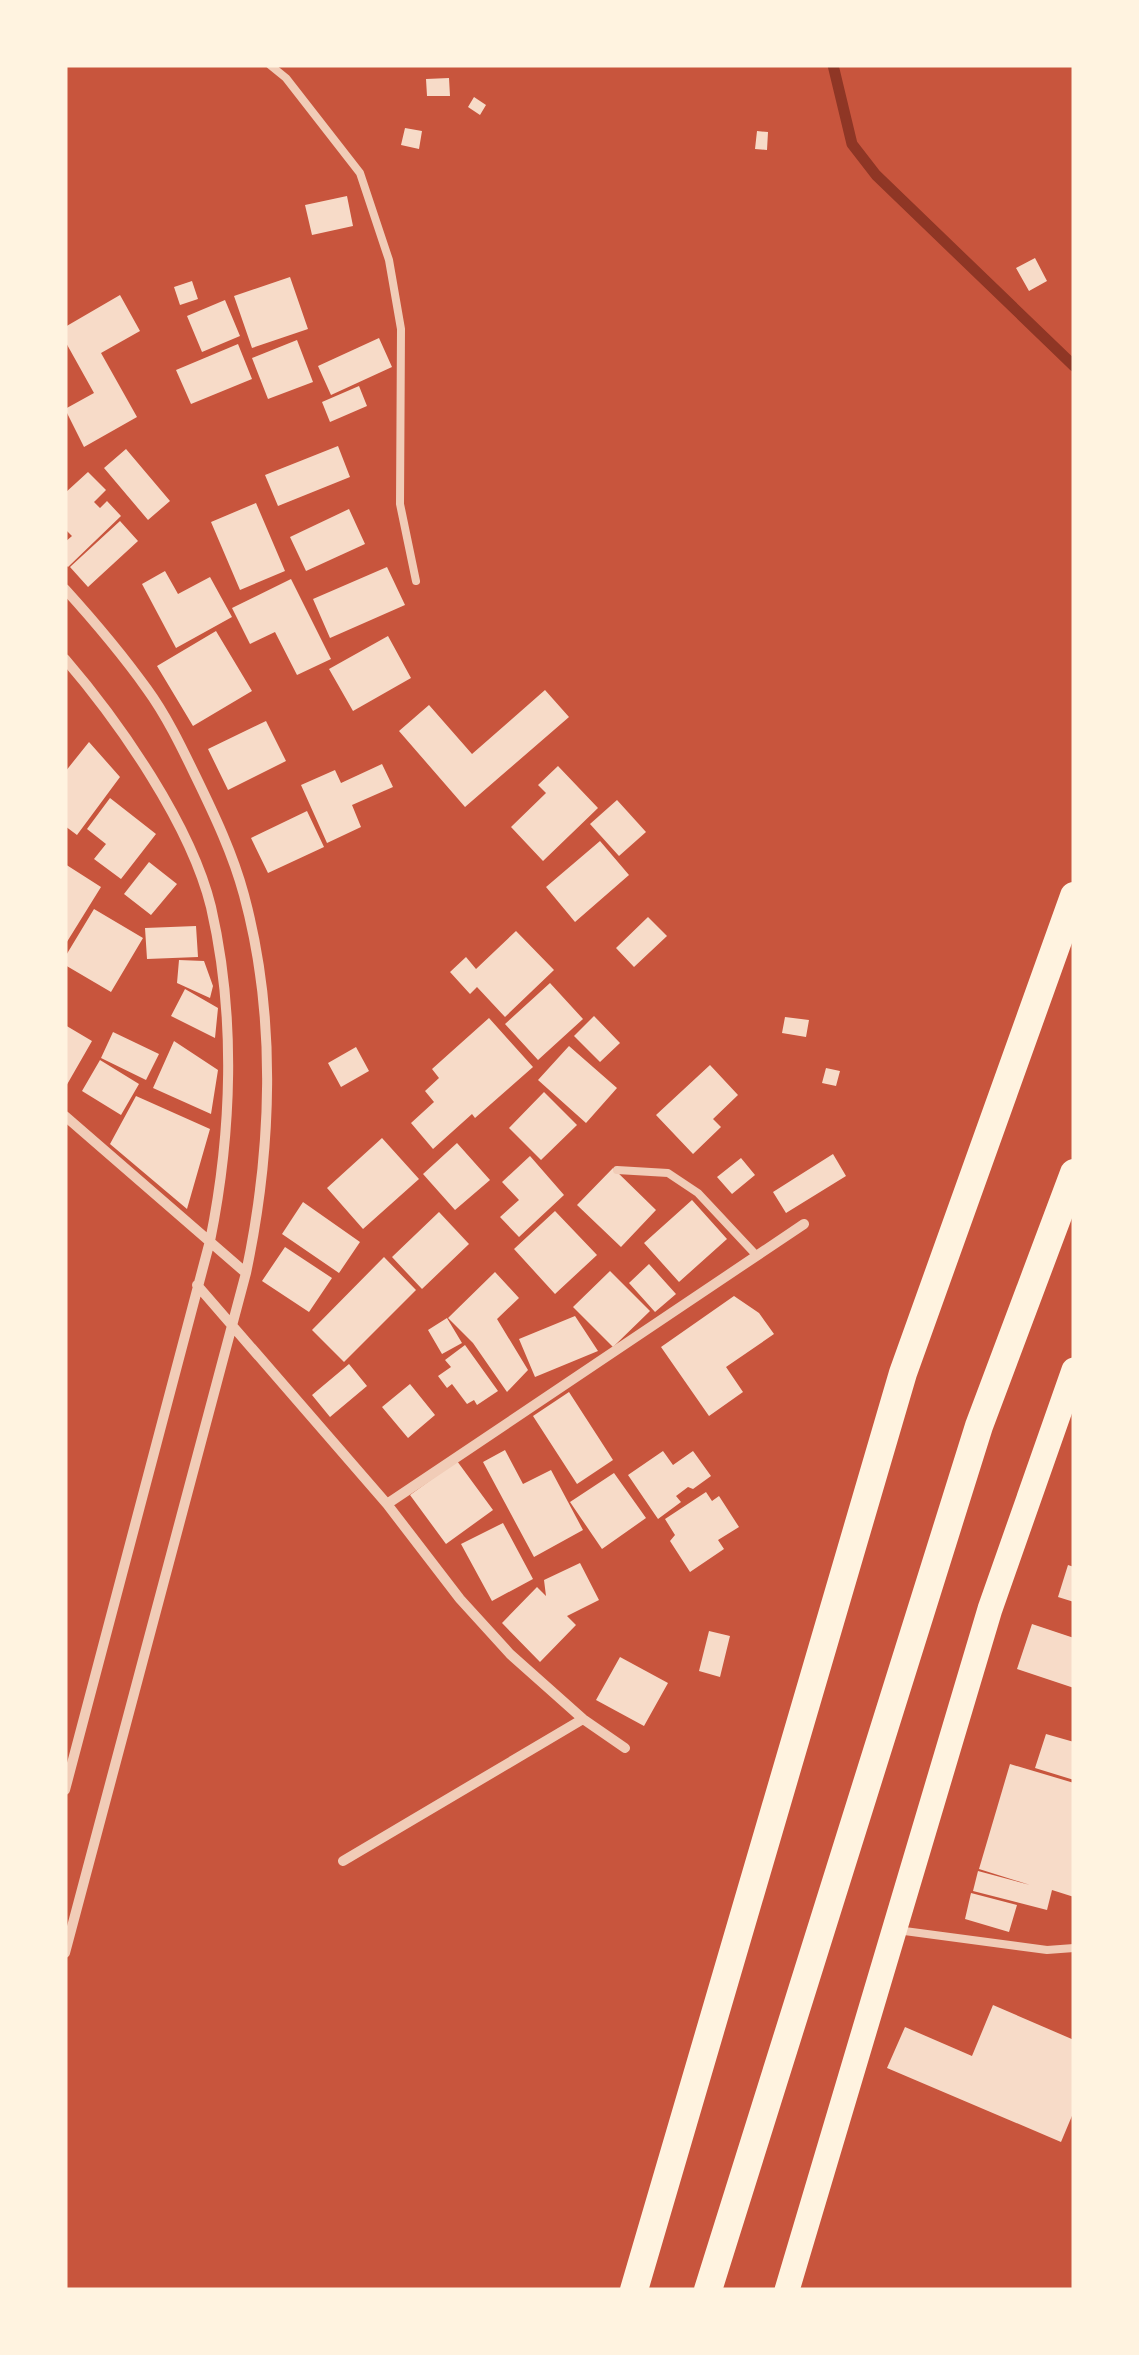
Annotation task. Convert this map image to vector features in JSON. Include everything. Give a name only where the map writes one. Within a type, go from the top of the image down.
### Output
[{"type":"highway","points":[[634,2290],[903,1373],[1074,896]]},
{"type":"highway","points":[[708,2290],[979,1426],[1074,1173]]},
{"type":"main road","points":[[786,2290],[990,1609],[1074,1370]]},
{"type":"street","points":[[65,589],[149,691],[218,822],[244,895],[266,1044],[262,1182],[246,1273],[65,1953]]},
{"type":"street","points":[[65,659],[126,738],[189,848],[210,906],[223,988],[228,1070],[221,1184],[210,1240],[65,1790]]},
{"type":"street","points":[[65,1116],[246,1273]]},
{"type":"street","points":[[387,1504],[804,1224]]},
{"type":"street","points":[[196,1285],[387,1504],[460,1600],[510,1654],[582,1719],[625,1748]]},
{"type":"street","points":[[343,1861],[582,1719]]},
{"type":"lane","points":[[270,65],[286,78],[360,172],[390,260],[401,329],[400,504],[416,581]]},
{"type":"lane","points":[[617,1170],[668,1173],[698,1192],[757,1256]]},
{"type":"lane","points":[[893,1930],[1046,1950],[1074,1948]]},
{"type":"building","points":[[449,78],[450,96],[427,96],[426,79]]},
{"type":"building","points":[[474,97],[486,105],[480,115],[468,107]]},
{"type":"building","points":[[405,128],[422,131],[419,149],[401,145]]},
{"type":"building","points":[[757,131],[768,132],[767,150],[755,149]]},
{"type":"building","points":[[347,196],[353,226],[312,235],[305,205]]},
{"type":"building","points":[[1035,258],[1047,281],[1029,291],[1016,268]]},
{"type":"building","points":[[290,277],[308,329],[252,348],[234,296]]},
{"type":"building","points":[[192,281],[198,299],[180,305],[174,287]]},
{"type":"building","points":[[120,295],[140,331],[101,353],[137,417],[84,447],[65,409],[94,393],[65,341],[65,327]]},
{"type":"building","points":[[225,300],[240,336],[202,352],[187,316]]},
{"type":"building","points":[[379,338],[392,367],[331,395],[318,366]]},
{"type":"building","points":[[297,340],[313,382],[268,399],[252,358]]},
{"type":"building","points":[[238,344],[252,379],[191,404],[176,370]]},
{"type":"building","points":[[359,386],[367,406],[330,422],[322,402]]},
{"type":"building","points":[[338,446],[350,477],[278,506],[265,475]]},
{"type":"building","points":[[126,449],[170,501],[148,520],[104,468]]},
{"type":"building","points":[[88,472],[106,490],[94,502],[100,508],[107,501],[121,516],[68,567],[65,542],[72,536],[65,529],[65,493]]},
{"type":"building","points":[[256,503],[285,571],[240,590],[211,522]]},
{"type":"building","points":[[349,509],[365,544],[306,571],[290,537]]},
{"type":"building","points":[[120,521],[138,541],[88,587],[70,567]]},
{"type":"building","points":[[387,567],[405,605],[330,638],[313,599]]},
{"type":"building","points":[[165,571],[178,594],[210,577],[232,617],[176,648],[142,584]]},
{"type":"building","points":[[291,579],[331,659],[297,675],[275,632],[250,644],[232,608]]},
{"type":"building","points":[[216,631],[252,691],[193,726],[157,666]]},
{"type":"building","points":[[388,636],[411,678],[353,711],[329,669]]},
{"type":"building","points":[[545,690],[569,717],[465,807],[399,731],[429,705],[472,754]]},
{"type":"building","points":[[266,721],[286,761],[228,790],[208,749]]},
{"type":"building","points":[[89,742],[120,777],[77,835],[65,826],[65,772]]},
{"type":"building","points":[[382,764],[393,787],[352,805],[361,827],[327,843],[301,785],[335,770],[341,783]]},
{"type":"building","points":[[558,766],[598,808],[543,861],[511,827],[546,793],[538,785]]},
{"type":"building","points":[[110,798],[156,834],[121,879],[94,859],[106,844],[87,829]]},
{"type":"building","points":[[617,800],[646,832],[619,856],[590,824]]},
{"type":"building","points":[[307,811],[324,847],[268,873],[251,838]]},
{"type":"building","points":[[600,841],[629,875],[575,922],[546,887]]},
{"type":"building","points":[[149,862],[177,884],[151,915],[124,894]]},
{"type":"building","points":[[65,864],[101,887],[65,945]]},
{"type":"building","points":[[94,909],[143,938],[111,992],[65,965],[65,957]]},
{"type":"building","points":[[648,917],[667,936],[634,967],[616,948]]},
{"type":"building","points":[[196,926],[198,957],[147,959],[145,928]]},
{"type":"building","points":[[516,931],[554,970],[505,1017],[477,987],[470,994],[450,972],[466,957],[476,969]]},
{"type":"building","points":[[179,960],[204,961],[213,986],[210,998],[177,983]]},
{"type":"building","points":[[550,983],[583,1019],[538,1060],[505,1024]]},
{"type":"building","points":[[185,989],[218,1008],[215,1038],[171,1016]]},
{"type":"building","points":[[594,1016],[620,1043],[600,1062],[574,1036]]},
{"type":"building","points":[[785,1017],[809,1020],[806,1037],[782,1033]]},
{"type":"building","points":[[489,1018],[533,1067],[433,1149],[411,1123],[434,1102],[425,1091],[439,1078],[432,1069]]},
{"type":"building","points":[[65,1025],[92,1041],[65,1088]]},
{"type":"building","points":[[113,1032],[159,1054],[146,1080],[101,1058]]},
{"type":"building","points":[[174,1041],[218,1070],[211,1114],[153,1088]]},
{"type":"building","points":[[569,1046],[617,1088],[586,1123],[538,1080]]},
{"type":"building","points":[[356,1047],[369,1071],[341,1087],[328,1063]]},
{"type":"building","points":[[100,1060],[139,1084],[121,1115],[82,1091]]},
{"type":"building","points":[[710,1065],[738,1095],[713,1119],[721,1127],[693,1154],[656,1115]]},
{"type":"building","points":[[826,1068],[840,1071],[836,1086],[822,1083]]},
{"type":"building","points":[[544,1092],[577,1125],[541,1160],[509,1128]]},
{"type":"building","points":[[136,1096],[210,1129],[187,1209],[110,1144]]},
{"type":"building","points":[[382,1138],[419,1179],[363,1229],[327,1188]]},
{"type":"building","points":[[457,1143],[490,1180],[455,1210],[423,1174]]},
{"type":"building","points":[[833,1154],[846,1176],[786,1213],[773,1192]]},
{"type":"building","points":[[530,1156],[564,1195],[519,1237],[500,1217],[519,1200],[502,1182]]},
{"type":"building","points":[[741,1158],[755,1175],[732,1194],[717,1177]]},
{"type":"building","points":[[613,1168],[656,1210],[621,1247],[577,1205]]},
{"type":"building","points":[[692,1200],[727,1239],[679,1282],[644,1243]]},
{"type":"building","points":[[303,1202],[360,1242],[339,1273],[282,1234]]},
{"type":"building","points":[[555,1211],[597,1255],[555,1294],[514,1249]]},
{"type":"building","points":[[439,1212],[469,1244],[422,1289],[392,1257]]},
{"type":"building","points":[[285,1247],[332,1278],[309,1312],[262,1281]]},
{"type":"building","points":[[384,1257],[416,1290],[344,1362],[312,1330]]},
{"type":"building","points":[[649,1264],[676,1294],[655,1312],[629,1283]]},
{"type":"building","points":[[610,1271],[650,1311],[613,1347],[573,1307]]},
{"type":"building","points":[[495,1272],[519,1298],[497,1319],[528,1370],[507,1392],[473,1343],[448,1318]]},
{"type":"building","points":[[734,1296],[759,1313],[774,1334],[726,1367],[743,1392],[709,1416],[661,1347]]},
{"type":"building","points":[[575,1316],[598,1351],[535,1377],[519,1339]]},
{"type":"building","points":[[447,1318],[462,1343],[442,1354],[428,1330]]},
{"type":"building","points":[[465,1345],[498,1391],[477,1405],[474,1400],[467,1404],[452,1384],[447,1388],[438,1376],[451,1367],[445,1360]]},
{"type":"building","points":[[349,1364],[367,1386],[330,1417],[312,1395]]},
{"type":"building","points":[[410,1384],[435,1415],[408,1438],[382,1407]]},
{"type":"building","points":[[569,1392],[613,1460],[577,1484],[533,1416]]},
{"type":"building","points":[[505,1450],[523,1484],[551,1470],[583,1530],[534,1557],[483,1462]]},
{"type":"building","points":[[663,1451],[673,1465],[693,1451],[711,1476],[676,1496],[681,1502],[658,1519],[628,1475]]},
{"type":"building","points":[[457,1461],[493,1510],[446,1544],[410,1495]]},
{"type":"building","points":[[614,1473],[646,1518],[602,1549],[570,1502]]},
{"type":"building","points":[[706,1492],[712,1501],[719,1496],[739,1527],[718,1540],[724,1549],[690,1572],[670,1541],[675,1535],[665,1519]]},
{"type":"building","points":[[503,1523],[533,1579],[492,1601],[461,1544]]},
{"type":"building","points":[[580,1563],[599,1600],[567,1616],[576,1625],[540,1662],[502,1623],[537,1587],[546,1596],[544,1580]]},
{"type":"building","points":[[1068,1565],[1074,1567],[1074,1602],[1058,1597]]},
{"type":"building","points":[[1032,1624],[1074,1638],[1074,1688],[1017,1669]]},
{"type":"building","points":[[709,1631],[730,1636],[720,1677],[699,1671]]},
{"type":"building","points":[[620,1657],[668,1683],[644,1726],[596,1700]]},
{"type":"building","points":[[1046,1734],[1074,1742],[1074,1780],[1035,1768]]},
{"type":"building","points":[[1010,1764],[1074,1783],[1074,1897],[1052,1890],[1047,1910],[973,1891],[978,1871],[1030,1885],[979,1869]]},
{"type":"building","points":[[971,1893],[1017,1905],[1009,1932],[965,1919]]},
{"type":"building","points":[[993,2005],[1074,2040],[1074,2111],[1061,2142],[887,2068],[905,2027],[972,2056]]},
{"type":"waterway","points":[[833,65],[852,144],[876,175],[1074,366]]}]
